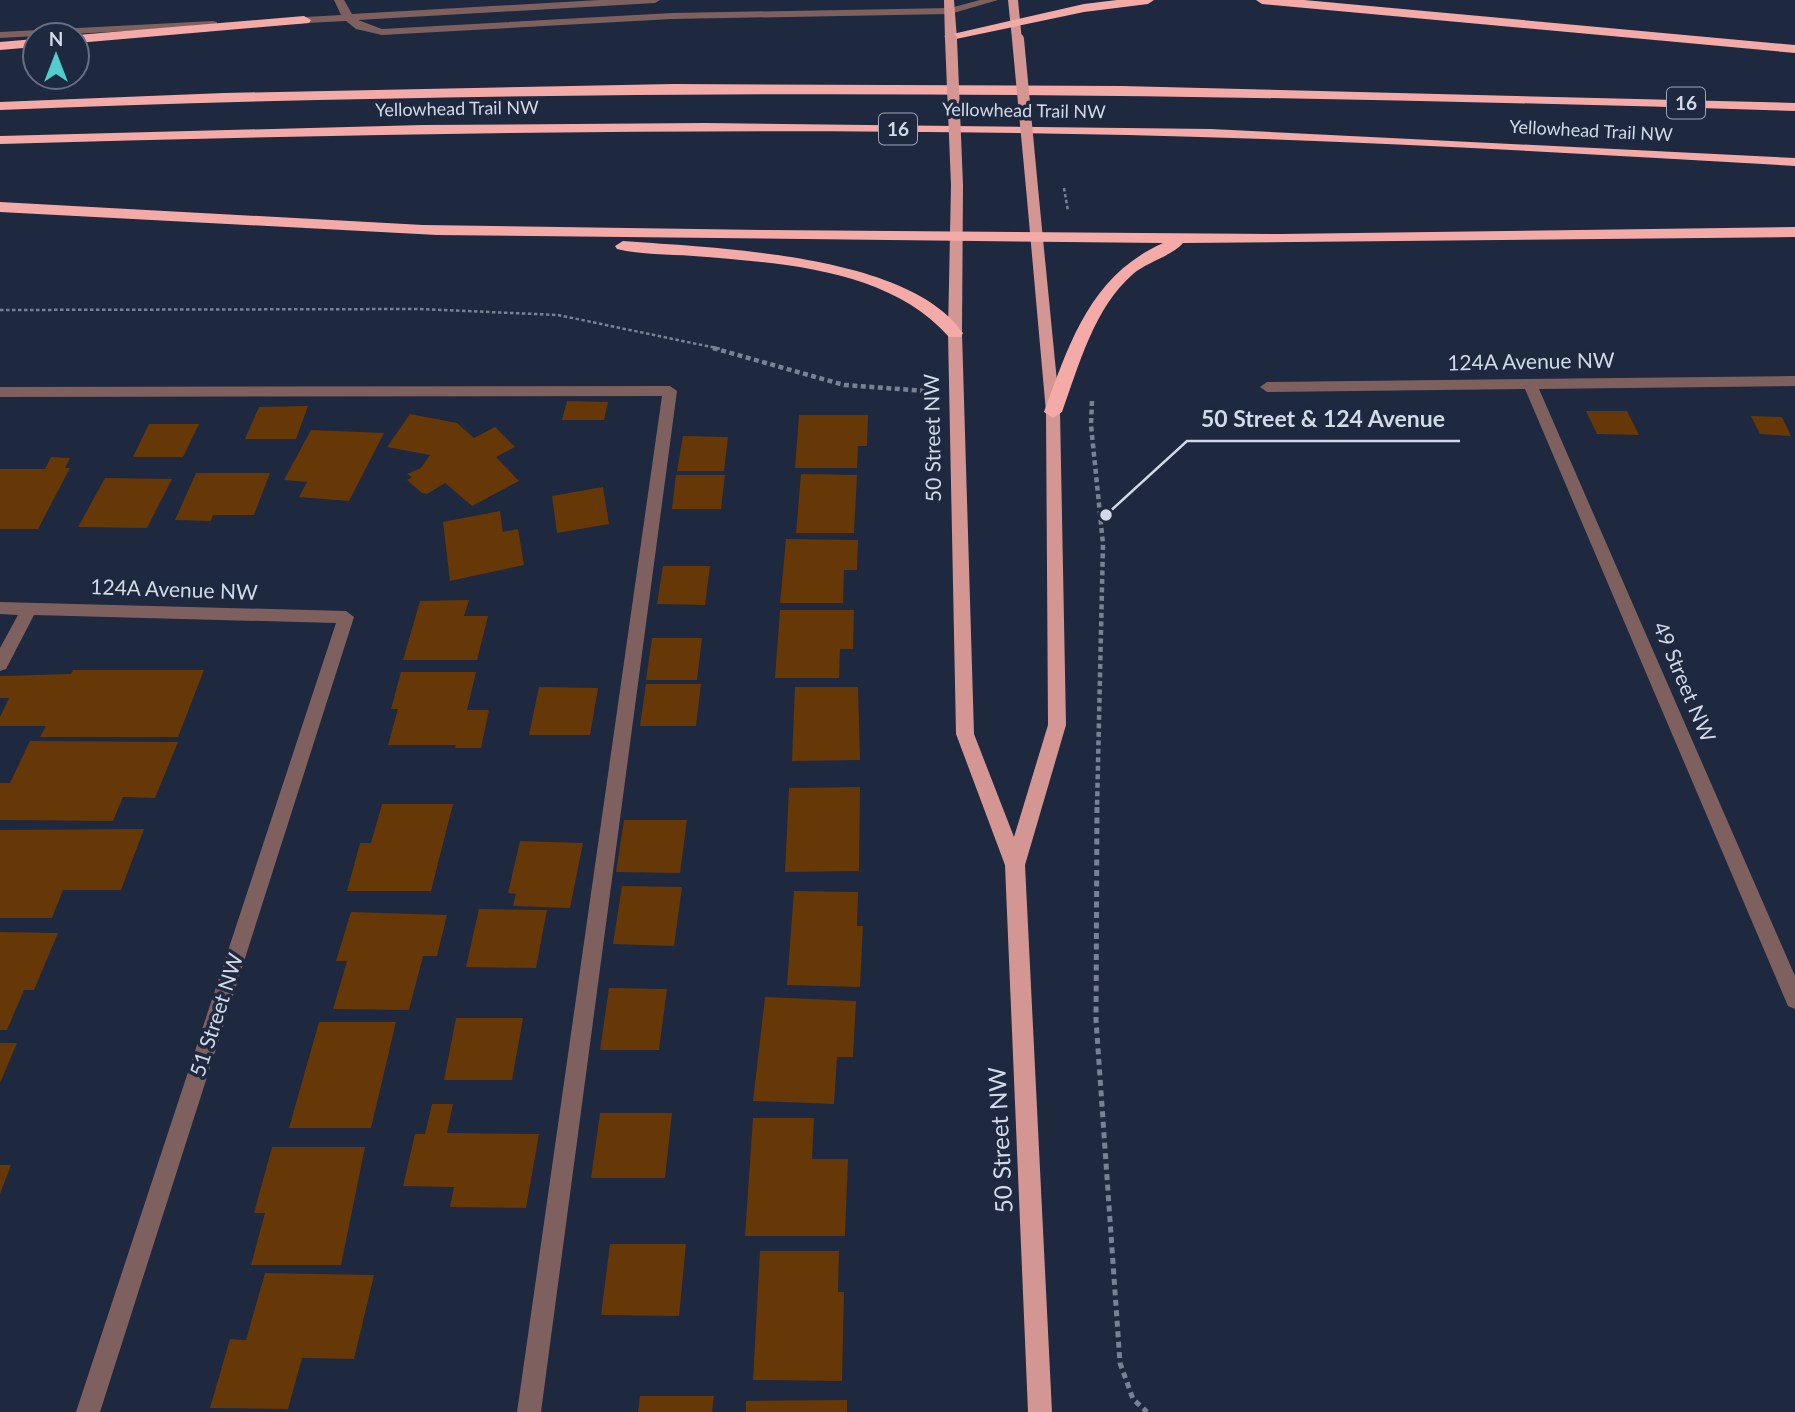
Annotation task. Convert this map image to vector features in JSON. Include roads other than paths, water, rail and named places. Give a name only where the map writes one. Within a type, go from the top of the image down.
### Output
[{"type":"highway","points":[[951,38],[1016,20],[1148,0]]},
{"type":"highway","points":[[1262,0],[1795,49]]},
{"type":"highway","points":[[91,38],[304,20]]},
{"type":"highway","points":[[0,46],[21,44]]},
{"type":"highway","name":"Yellowhead Trail NW","points":[[0,106],[290,94],[590,88],[1170,92],[1795,107]]},
{"type":"highway","name":"Yellowhead Trail NW","points":[[0,141],[448,127],[1076,131],[1338,138],[1795,162]]},
{"type":"highway","points":[[0,207],[424,229],[688,250],[829,271],[904,293],[939,315],[955,333]]},
{"type":"highway","points":[[424,229],[1037,239],[1620,236],[1795,232]]},
{"type":"highway","points":[[1053,412],[1090,318],[1115,282],[1128,267],[1155,250],[1184,239]]},
{"type":"main road","name":"50 Street NW","points":[[1013,0],[1053,412],[1057,725],[1015,865]]},
{"type":"main road","name":"50 Street NW","points":[[950,6],[957,185],[954,238],[955,333],[965,734],[1015,865],[1040,1412]]},
{"type":"street","points":[[339,0],[346,18],[368,30],[398,32],[685,15],[950,6],[993,0]]},
{"type":"street","points":[[0,35],[655,0]]},
{"type":"street","name":"124A Avenue NW","points":[[1267,387],[1795,381]]},
{"type":"street","name":"49 Street NW","points":[[1530,384],[1795,999]]},
{"type":"street","points":[[0,392],[670,391],[529,1412]]},
{"type":"street","name":"124A Avenue NW","points":[[0,608],[346,618]]},
{"type":"street","points":[[0,664],[30,608]]},
{"type":"street","name":"51 Street NW","points":[[88,1412],[346,618]]},
{"type":"place","name":"50 Street & 124 Avenue","points":[[1106,515]]}]
